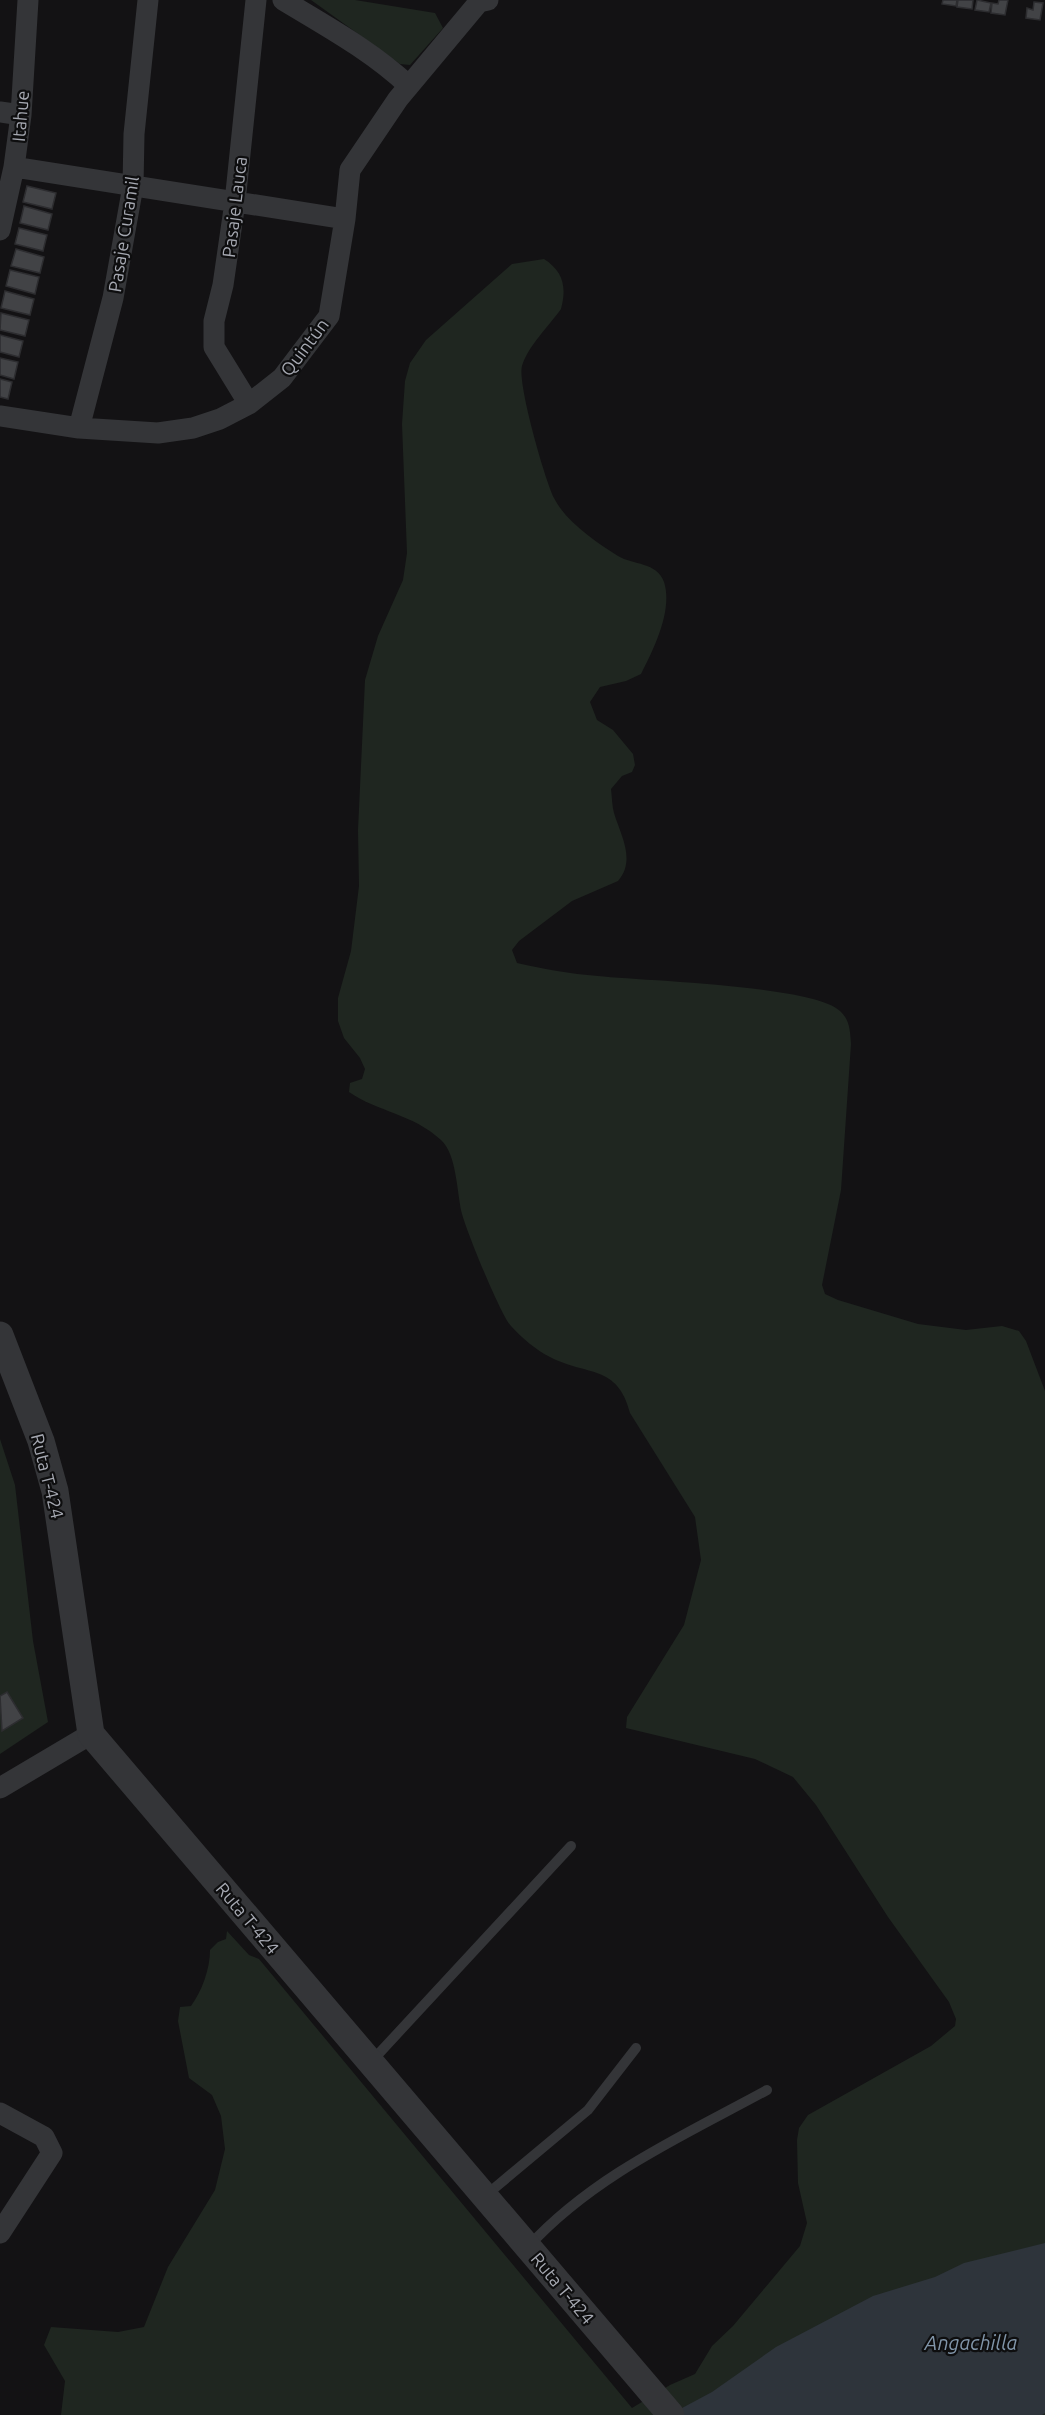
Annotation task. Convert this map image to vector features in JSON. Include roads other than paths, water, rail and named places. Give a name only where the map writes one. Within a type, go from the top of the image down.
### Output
[{"type":"street","name":"Itahue","points":[[0,230],[15,167],[21,115],[28,0]]},
{"type":"street","name":"Pasaje Curamil","points":[[79,428],[113,298],[133,186],[134,134],[148,0]]},
{"type":"street","name":"Pasaje Lauca","points":[[249,404],[214,347],[214,321],[223,285],[235,202],[256,0]]},
{"type":"street","points":[[283,0],[337,32],[396,74],[409,86]]},
{"type":"street","name":"Quintún","points":[[0,416],[79,428],[158,433],[181,430],[220,418],[249,404],[282,378],[329,316],[345,219],[350,170],[409,86],[477,1]]},
{"type":"street","points":[[0,112],[21,115]]},
{"type":"street","points":[[15,167],[345,219]]},
{"type":"street","name":"Ruta T-424","points":[[0,1335],[41,1441],[55,1491],[91,1734],[668,2411]]},
{"type":"street","points":[[0,1788],[91,1734]]},
{"type":"street","points":[[0,2113],[44,2137],[52,2153],[0,2233]]},
{"type":"lane","points":[[371,2062],[571,1846]]},
{"type":"lane","points":[[485,2196],[588,2110],[636,2048]]},
{"type":"lane","points":[[528,2247],[565,2210],[606,2179],[766,2090]]},
{"type":"water","name":"Angachilla","points":[[1045,2243],[1045,2413],[1042,2415],[669,2415],[712,2392],[776,2347],[873,2296],[935,2277],[964,2263]]}]
